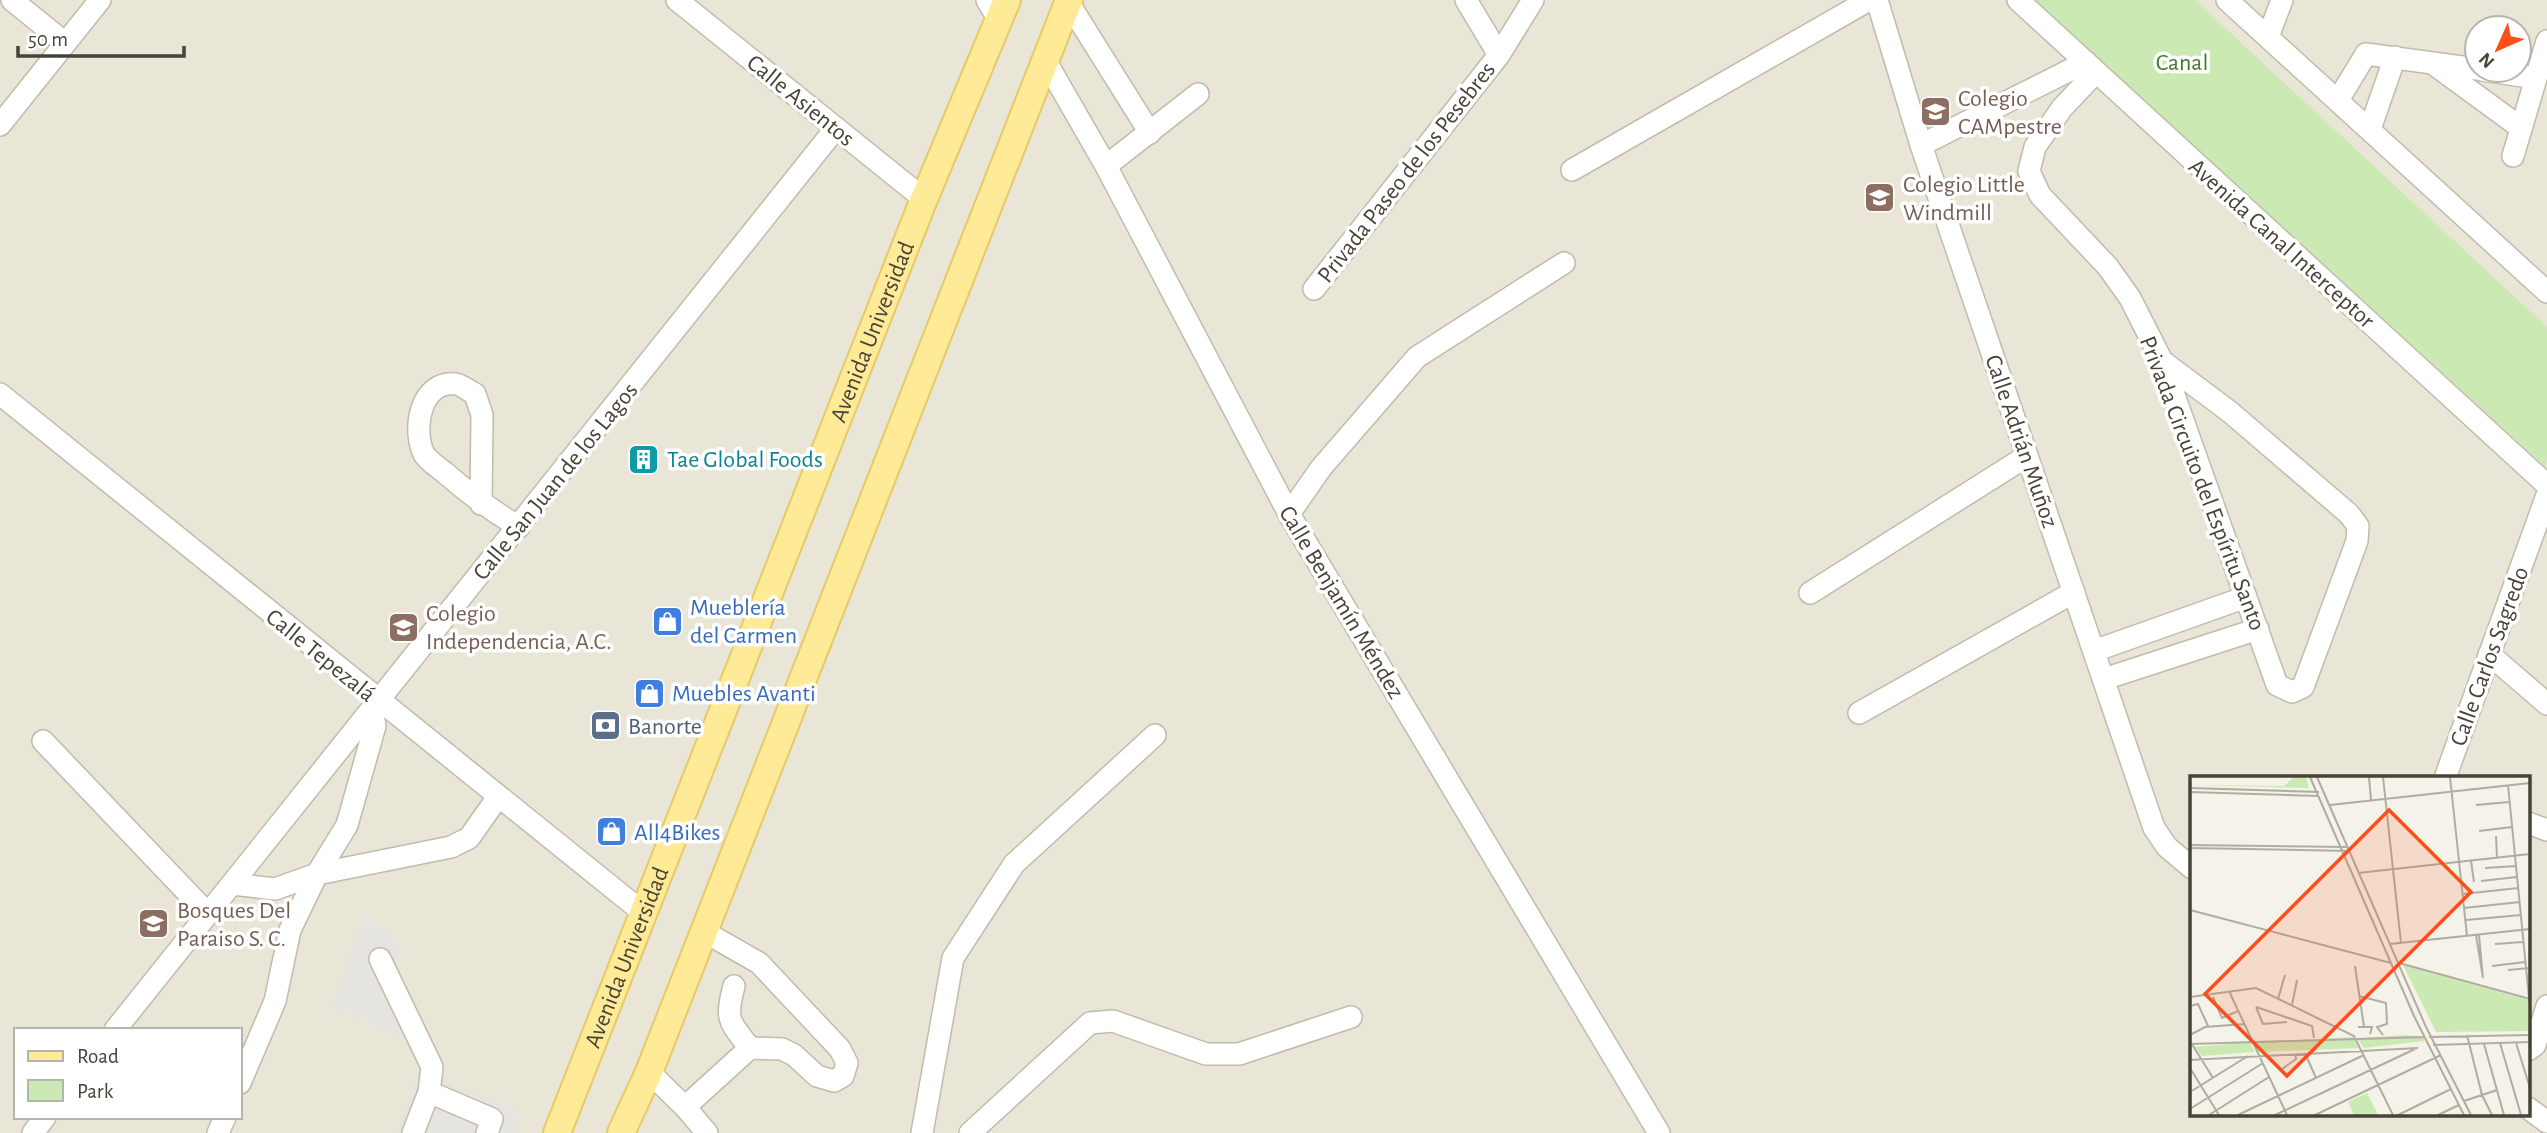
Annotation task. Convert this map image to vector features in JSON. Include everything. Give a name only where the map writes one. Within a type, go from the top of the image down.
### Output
[{"type":"main road","points":[[621,1133],[649,1072],[1068,1]]},
{"type":"main road","name":"Avenida Universidad","points":[[565,1130],[645,914],[998,7]]},
{"type":"street","points":[[12,0],[65,43]]},
{"type":"street","points":[[0,125],[100,0]]},
{"type":"street","name":"Calle Asientos","points":[[677,0],[925,199]]},
{"type":"street","points":[[1466,0],[1499,55]]},
{"type":"street","name":"Privada Paseo de los Pesebres","points":[[1314,289],[1499,55],[1533,0]]},
{"type":"street","points":[[1572,170],[1869,0]]},
{"type":"street","name":"Calle Adrián Muñoz","points":[[1877,0],[1921,145],[2154,828],[2167,847],[2190,866]]},
{"type":"street","name":"Avenida Canal Interceptor","points":[[2018,0],[2547,485]]},
{"type":"street","points":[[2227,0],[2547,292]]},
{"type":"street","points":[[2268,37],[2282,0]]},
{"type":"street","points":[[1068,1],[1150,132]]},
{"type":"street","points":[[2513,156],[2547,41]]},
{"type":"street","points":[[2338,100],[2366,54],[2463,67]]},
{"type":"street","points":[[2370,129],[2395,57]]},
{"type":"street","name":"Calle Benjamín Méndez","points":[[1045,60],[1106,166],[1289,514],[1659,1133]]},
{"type":"street","points":[[2431,62],[2521,128]]},
{"type":"street","points":[[1921,145],[2091,67]]},
{"type":"street","name":"Privada Circuito del Espíritu Santo","points":[[2091,67],[2035,147],[2029,171],[2040,195],[2108,267],[2130,298],[2162,361],[2277,685],[2292,692],[2303,687],[2357,541],[2358,526],[2349,514],[2230,412],[2162,361]]},
{"type":"street","points":[[1106,166],[1198,94]]},
{"type":"street","name":"Calle San Juan de los Lagos","points":[[117,1028],[835,128]]},
{"type":"street","points":[[1289,514],[1321,468],[1417,357],[1564,263]]},
{"type":"street","points":[[481,504],[482,415],[475,394],[456,384],[440,387],[428,397],[419,410],[419,432],[425,456],[481,504],[519,527]]},
{"type":"street","name":"Calle Tepezalá","points":[[0,394],[375,706],[498,797],[645,914]]},
{"type":"street","points":[[1810,593],[2027,456]]},
{"type":"street","name":"Calle Carlos Sagredo","points":[[2446,776],[2547,495]]},
{"type":"street","points":[[1859,713],[2074,592]]},
{"type":"street","points":[[2094,651],[2246,597]]},
{"type":"street","points":[[2104,679],[2258,629]]},
{"type":"street","points":[[2489,654],[2547,704]]},
{"type":"street","points":[[242,1078],[275,1001],[290,930],[317,874],[347,825],[375,726],[375,706]]},
{"type":"street","points":[[922,1133],[953,958],[1014,864],[1154,734]]},
{"type":"street","points":[[43,741],[208,914]]},
{"type":"street","points":[[232,884],[275,889],[317,874],[450,847],[469,838],[498,797]]},
{"type":"street","points":[[2530,824],[2547,830]]},
{"type":"street","points":[[685,1107],[750,1048],[782,1049],[794,1055],[817,1076],[834,1081],[843,1076],[847,1063],[840,1049],[759,963],[703,932]]},
{"type":"street","points":[[380,959],[432,1067],[429,1092],[413,1133]]},
{"type":"street","points":[[734,986],[727,1010],[731,1023],[750,1048]]},
{"type":"street","points":[[2530,1049],[2535,1045],[2547,1006]]},
{"type":"street","points":[[970,1133],[1090,1023],[1113,1021],[1206,1054],[1239,1055],[1351,1017]]},
{"type":"street","points":[[649,1072],[685,1107],[706,1133]]},
{"type":"street","points":[[429,1092],[492,1119],[487,1133]]},
{"type":"street","points":[[2530,1109],[2547,1122]]},
{"type":"shaded area","points":[[0,0],[2547,0],[2547,1133],[0,1133]]},
{"type":"shaded area","points":[[364,914],[401,943],[395,961],[445,1081],[521,1111],[513,1133],[396,1133],[415,1080],[416,1044],[331,1008]]},
{"type":"green space","name":"Canal","points":[[2034,0],[2195,0],[2547,327],[2545,466]]},
{"type":"place","name":"Colegio CAMpestre","points":[[1935,112]]},
{"type":"place","name":"Colegio Little Windmill","points":[[1880,198]]},
{"type":"place","name":"Tae Global Foods","points":[[644,459]]},
{"type":"place","name":"Mueblería del Carmen","points":[[667,621]]},
{"type":"place","name":"Colegio Independencia, A.C.","points":[[403,627]]},
{"type":"place","name":"Muebles Avanti","points":[[649,693]]},
{"type":"place","name":"Banorte","points":[[605,726]]},
{"type":"place","name":"All4Bikes","points":[[611,832]]},
{"type":"place","name":"Bosques Del Paraiso S. C.","points":[[154,924]]}]
